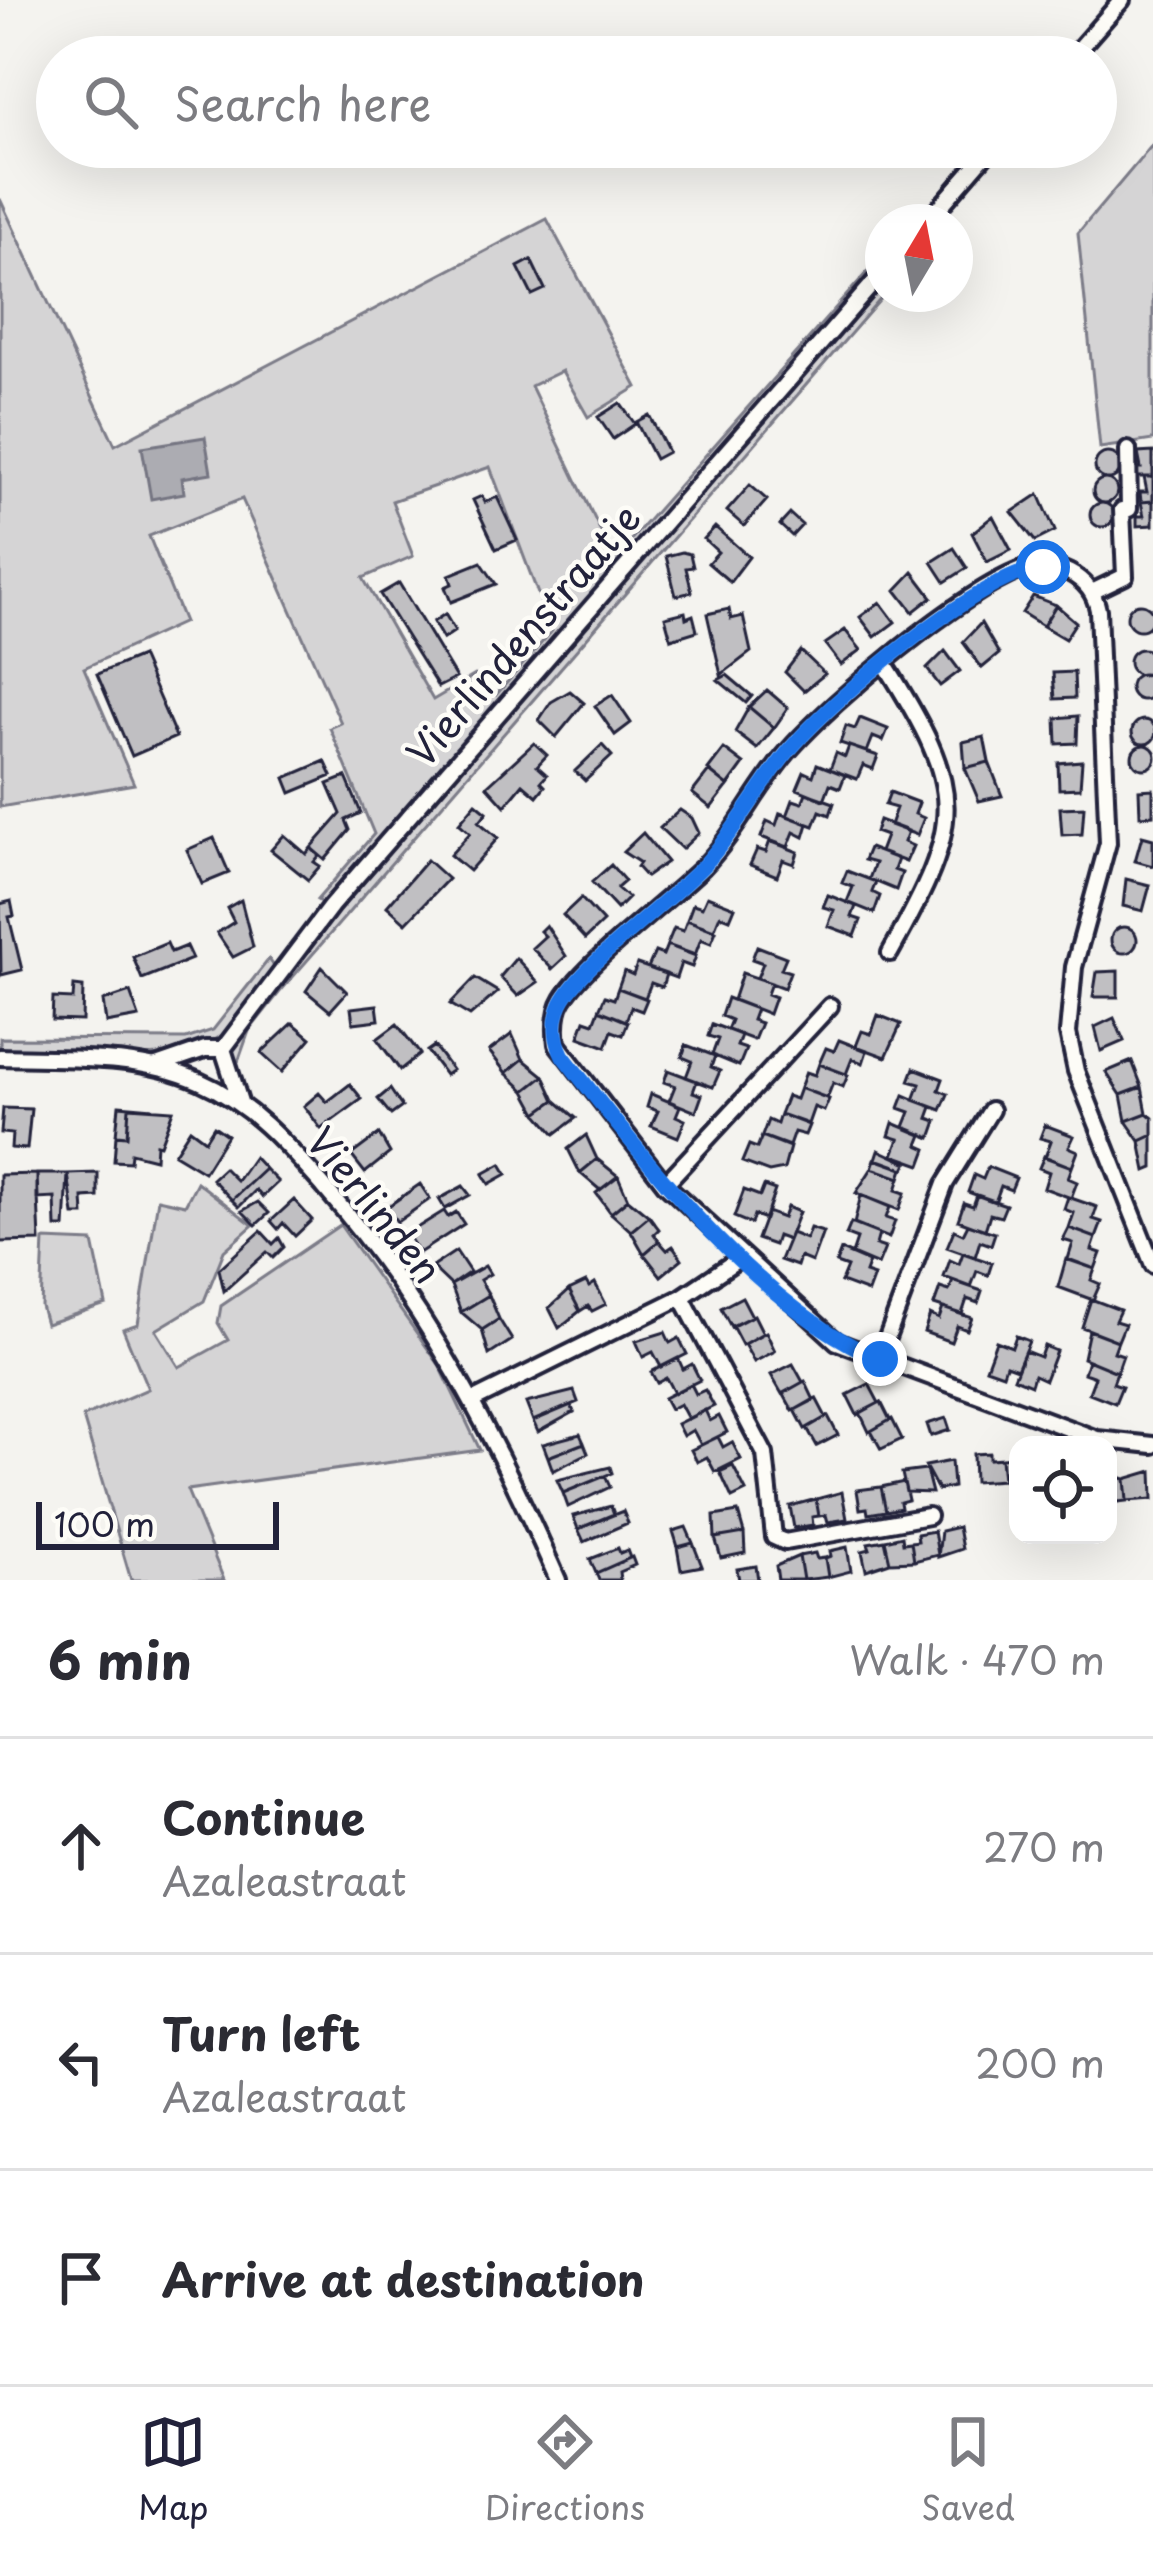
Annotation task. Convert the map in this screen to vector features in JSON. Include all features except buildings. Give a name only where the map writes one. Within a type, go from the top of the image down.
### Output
[{"type":"street","points":[[1090,36],[1122,0]]},
{"type":"street","points":[[943,204],[974,168]]},
{"type":"street","name":"Vierlindenstraatje","points":[[223,1049],[250,1006],[361,871],[865,293]]},
{"type":"street","points":[[1094,591],[1125,576],[1122,510],[1129,509],[1128,450]]},
{"type":"street","points":[[1094,591],[1061,570],[1022,570],[885,664],[815,723],[707,862],[563,999],[555,1030],[563,1056],[665,1184],[740,1258],[837,1342],[1097,1439],[1153,1445]]},
{"type":"street","points":[[1094,591],[1108,843],[1074,967],[1068,1033],[1076,1070],[1153,1265]]},
{"type":"street","points":[[885,664],[928,732],[943,772],[946,800],[934,874],[890,953]]},
{"type":"street","points":[[665,1184],[830,1006]]},
{"type":"street","points":[[156,1066],[205,1049],[223,1049],[240,1102]]},
{"type":"street","name":"Vierlinden","points":[[0,1057],[156,1066],[240,1102],[278,1135],[372,1244],[474,1400],[558,1580]]},
{"type":"street","points":[[880,1359],[945,1184],[991,1110]]},
{"type":"street","points":[[474,1400],[682,1297],[740,1258]]},
{"type":"street","points":[[682,1297],[765,1454],[774,1537],[784,1542],[928,1516]]},
{"type":"shaded area","points":[[1153,144],[1153,440],[1100,448],[1078,233]]},
{"type":"shaded area","points":[[0,199],[115,445],[547,219],[637,387],[588,417],[562,371],[531,386],[614,559],[865,274],[865,312],[869,312],[279,993],[249,1031],[237,1065],[231,1048],[333,910],[317,900],[374,834],[330,728],[341,723],[242,499],[149,536],[184,622],[84,668],[134,784],[0,807]],"holes":[[[490,467],[552,631],[496,695],[475,675],[433,700],[363,578],[413,556],[392,501]]]},
{"type":"shaded area","points":[[205,437],[211,473],[182,478],[184,493],[151,499],[142,447]]},
{"type":"shaded area","points":[[269,959],[275,968],[230,1029],[184,1051],[121,1057],[0,1051],[0,1038],[186,1039],[213,1030]]},
{"type":"shaded area","points":[[197,1182],[253,1225],[224,1251],[204,1301],[156,1330],[179,1367],[228,1340],[218,1323],[221,1306],[340,1225],[440,1366],[480,1450],[187,1490],[224,1580],[131,1580],[83,1417],[148,1389],[123,1329],[138,1324],[158,1199],[185,1205]]},
{"type":"shaded area","points":[[44,1240],[93,1242],[106,1304],[46,1324],[41,1306]]},
{"type":"route","points":[[880,1359],[837,1342],[740,1258],[665,1184],[563,1056],[556,1043],[557,1014],[574,987],[707,862],[788,751],[842,694],[948,616],[1022,570],[1043,567]]}]
